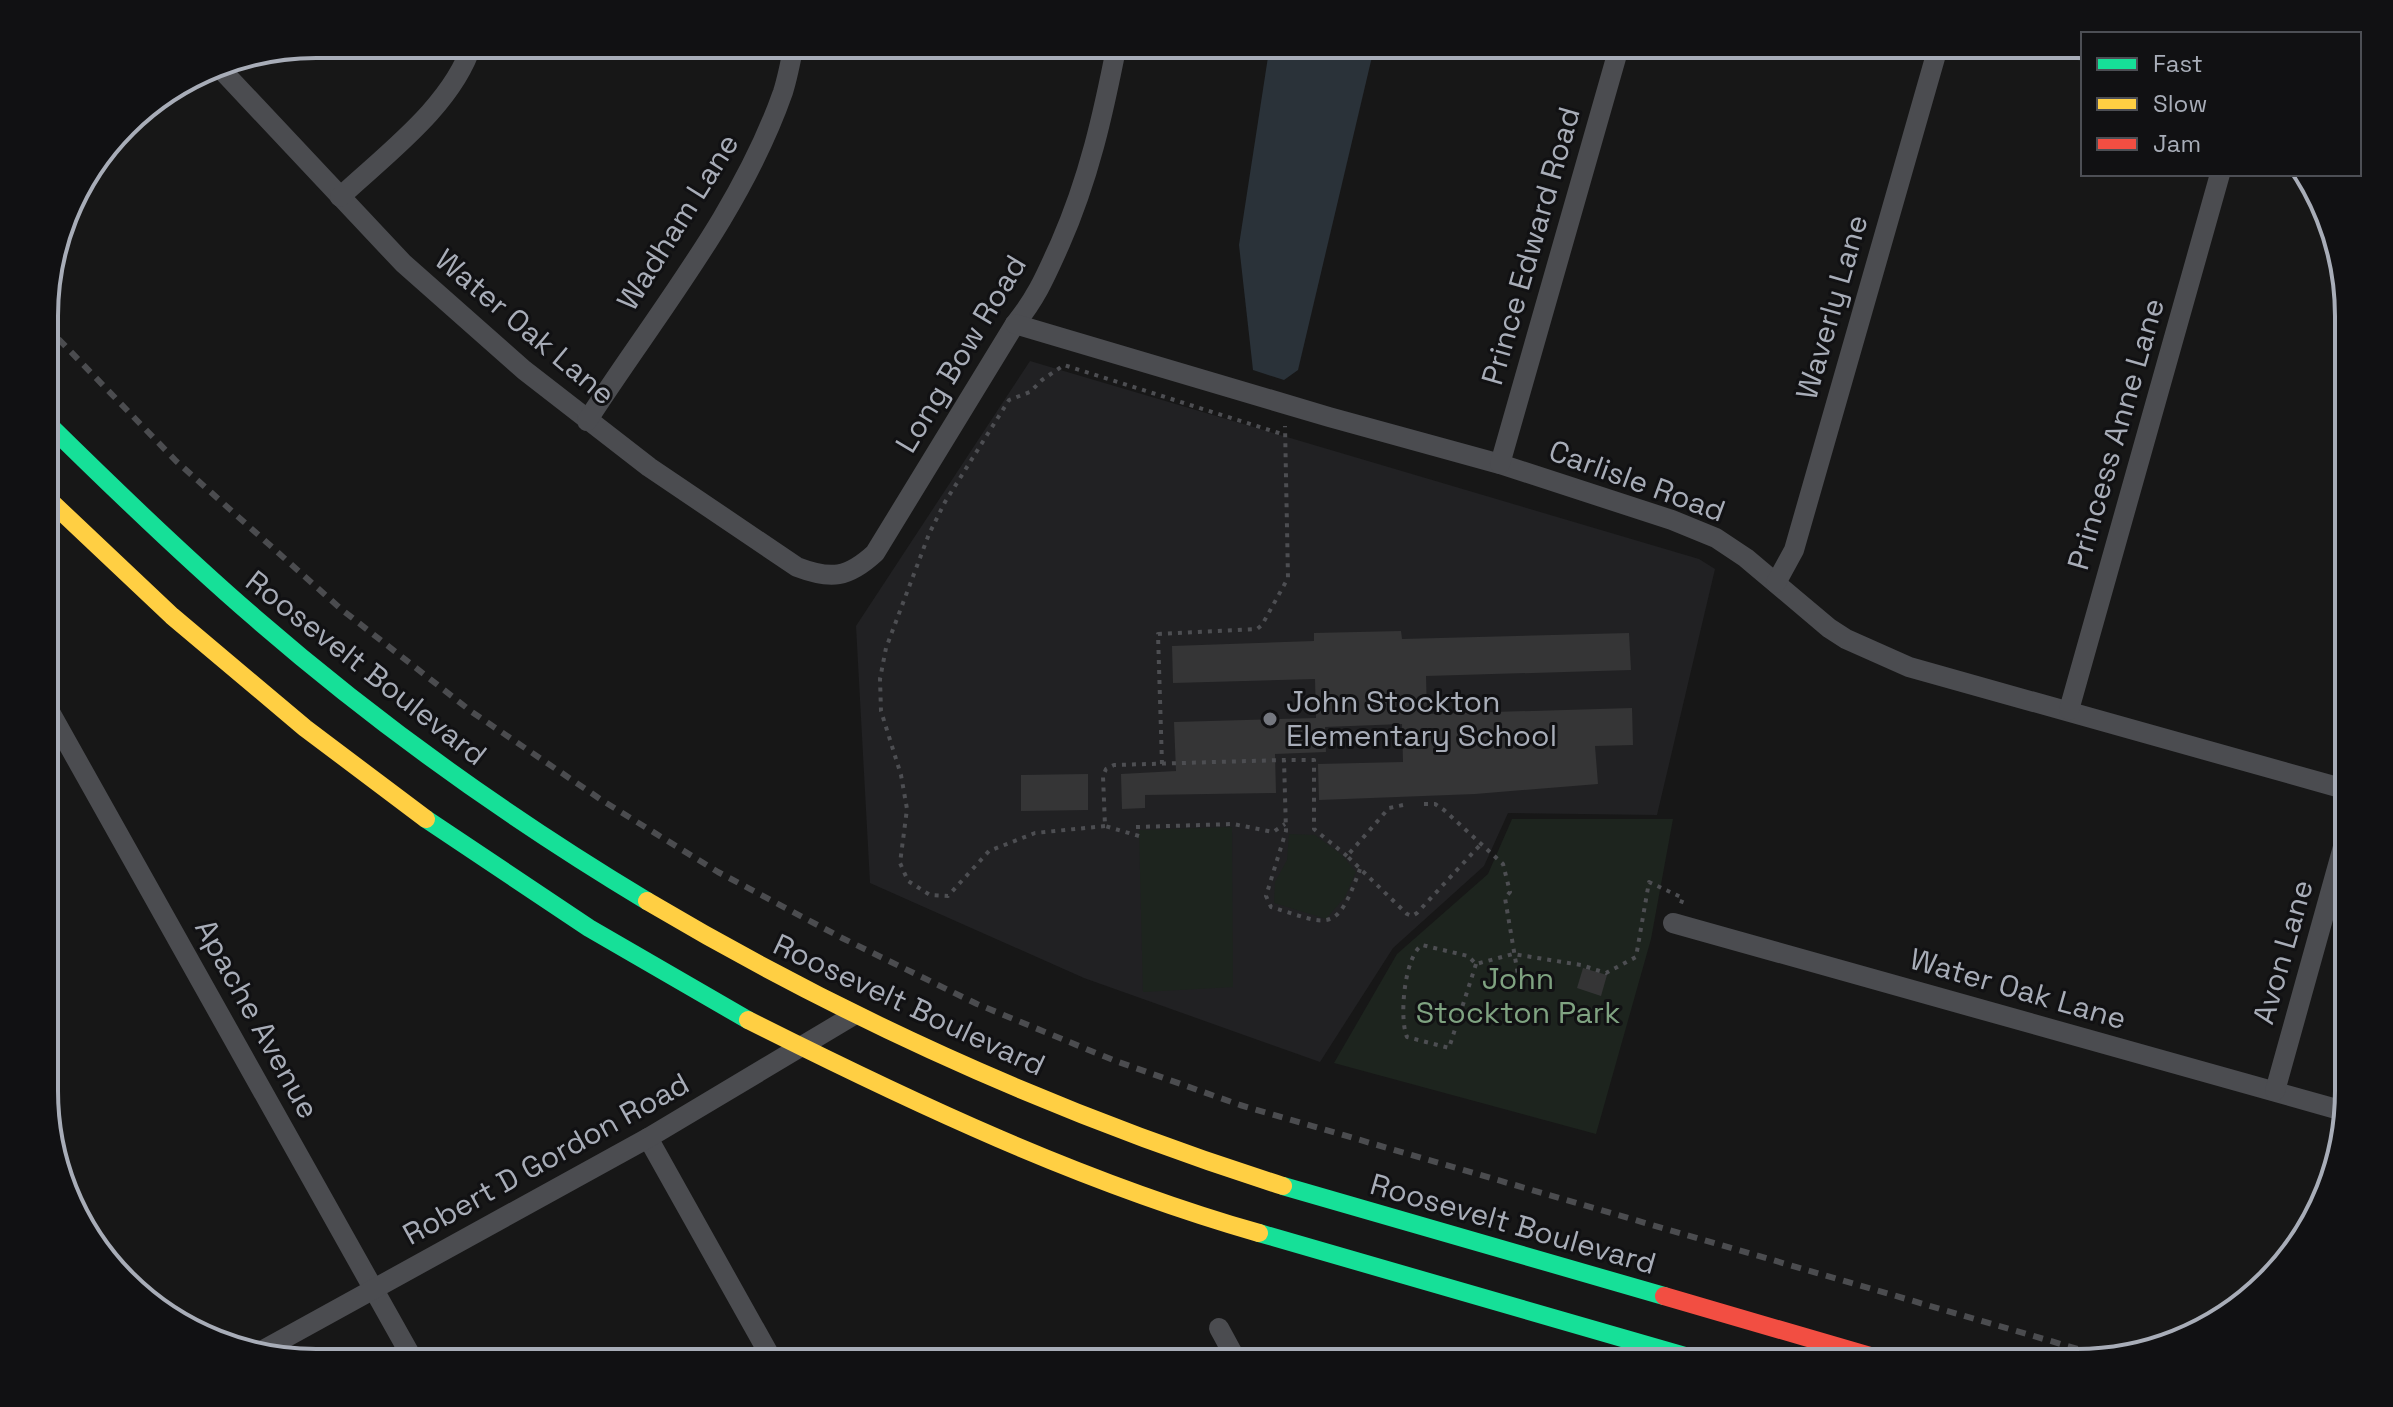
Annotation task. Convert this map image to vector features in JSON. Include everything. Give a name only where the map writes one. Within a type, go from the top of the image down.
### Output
[{"type":"highway","name":"Roosevelt Boulevard","points":[[58,434],[165,539],[251,617],[432,760],[528,827],[629,891],[726,949],[854,1015],[977,1073],[1219,1166],[1843,1348]]},
{"type":"highway","points":[[58,508],[210,651],[345,761],[418,815],[619,947],[800,1048],[954,1120],[1148,1198],[1217,1221],[1658,1348]]},
{"type":"street","points":[[340,197],[441,101],[467,58]]},
{"type":"street","name":"Wadham Lane","points":[[587,421],[728,210],[765,137],[784,89],[791,58]]},
{"type":"street","name":"Long Bow Road","points":[[840,576],[860,567],[875,553],[1015,324],[1035,299],[1080,197],[1100,133],[1114,58]]},
{"type":"street","name":"Prince Edward Road","points":[[1500,464],[1616,58]]},
{"type":"street","name":"Waverly Lane","points":[[1776,583],[1794,550],[1935,58]]},
{"type":"street","name":"Water Oak Lane","points":[[226,75],[403,263],[524,370],[649,467],[797,567],[818,575],[840,576]]},
{"type":"street","name":"Princess Anne Lane","points":[[2069,710],[2219,176]]},
{"type":"street","name":"Carlisle Road","points":[[1015,324],[1500,464],[1672,520],[1716,538],[1746,558],[1829,628],[1864,648],[1909,667],[2334,786]]},
{"type":"street","name":"Apache Avenue","points":[[58,731],[407,1349]]},
{"type":"street","name":"Avon Lane","points":[[2275,1091],[2334,879]]},
{"type":"street","name":"Water Oak Lane","points":[[1673,923],[2334,1108]]},
{"type":"street","name":"Robert D Gordon Road","points":[[272,1345],[648,1138],[854,1015]]},
{"type":"street","points":[[648,1138],[766,1349]]},
{"type":"street","points":[[1219,1328],[1230,1348]]},
{"type":"path","points":[[1139,836],[1105,826],[1035,833],[989,851],[948,896],[930,895],[908,881],[900,863],[907,809],[901,775],[881,711],[880,679],[886,648],[929,534],[945,502],[1009,400],[1030,392],[1064,365],[1285,435]]},
{"type":"path","points":[[1162,764],[1158,634],[1257,629],[1288,578],[1284,414]]},
{"type":"path","points":[[1284,760],[1286,822],[1280,858],[1266,896],[1271,907],[1309,921],[1326,922],[1336,916],[1350,897],[1360,869]]},
{"type":"path","points":[[1105,826],[1103,776],[1106,769],[1114,765],[1314,760],[1314,829],[1412,916],[1481,844]]},
{"type":"path","points":[[1424,804],[1435,804],[1503,864],[1510,892],[1505,898],[1519,981]]},
{"type":"path","points":[[1347,856],[1389,808],[1403,805]]},
{"type":"path","points":[[1136,827],[1233,824],[1273,832],[1286,822]]},
{"type":"path","points":[[1476,964],[1513,954],[1581,965],[1606,973],[1636,957],[1649,882],[1683,898],[1673,923]]},
{"type":"path","points":[[1422,945],[1436,947],[1468,956],[1476,964],[1449,1048],[1407,1037],[1402,1018],[1409,964],[1414,950],[1422,945]]},
{"type":"shaded area","points":[[1268,58],[1372,58],[1298,370],[1284,380],[1253,370],[1239,245]]},
{"type":"shaded area","name":"John Stockton Elementary School","points":[[1030,361],[1699,559],[1715,569],[1657,815],[1508,813],[1484,866],[1393,948],[1320,1062],[1084,978],[870,883],[856,626]]},
{"type":"green space","name":"John Stockton Park","points":[[1512,819],[1673,819],[1651,939],[1596,1134],[1334,1063],[1397,954],[1488,874]]},
{"type":"green space","points":[[1232,827],[1233,987],[1143,992],[1139,830]]},
{"type":"green space","points":[[1289,834],[1315,835],[1342,855],[1356,872],[1345,897],[1326,919],[1274,903],[1275,882],[1287,860]]},
{"type":"building","points":[[1401,631],[1402,639],[1629,633],[1631,670],[1426,676],[1427,714],[1632,708],[1633,745],[1595,746],[1598,784],[1475,794],[1319,800],[1318,764],[1403,762],[1402,724],[1325,727],[1326,752],[1275,754],[1276,793],[1145,795],[1145,808],[1122,809],[1121,774],[1176,771],[1174,722],[1316,718],[1315,679],[1173,683],[1172,646],[1314,641],[1314,633]]},
{"type":"building","points":[[1088,774],[1088,810],[1021,811],[1021,775]]},
{"type":"building","points":[[1583,968],[1607,975],[1601,996],[1577,988]]},
{"type":"railway","points":[[58,338],[176,461],[341,609],[472,712],[603,801],[718,872],[842,938],[977,1004],[1113,1060],[1240,1105],[2075,1348]]},
{"type":"traffic: fast","points":[[58,434],[201,570],[347,694],[494,803],[647,901]]},
{"type":"traffic: fast","points":[[426,819],[589,928],[748,1020]]},
{"type":"traffic: fast","points":[[1283,1186],[1664,1296]]},
{"type":"traffic: fast","points":[[1259,1233],[1658,1348]]},
{"type":"traffic: slow","points":[[58,508],[172,616],[305,728],[426,819]]},
{"type":"traffic: slow","points":[[647,901],[800,986],[957,1062],[1118,1128],[1283,1186]]},
{"type":"traffic: slow","points":[[748,1020],[872,1081],[1063,1165],[1193,1213],[1259,1233]]},
{"type":"traffic: jam","points":[[1664,1296],[1843,1348]]},
{"type":"place","name":"John Stockton Elementary School","points":[[1270,719]]}]
